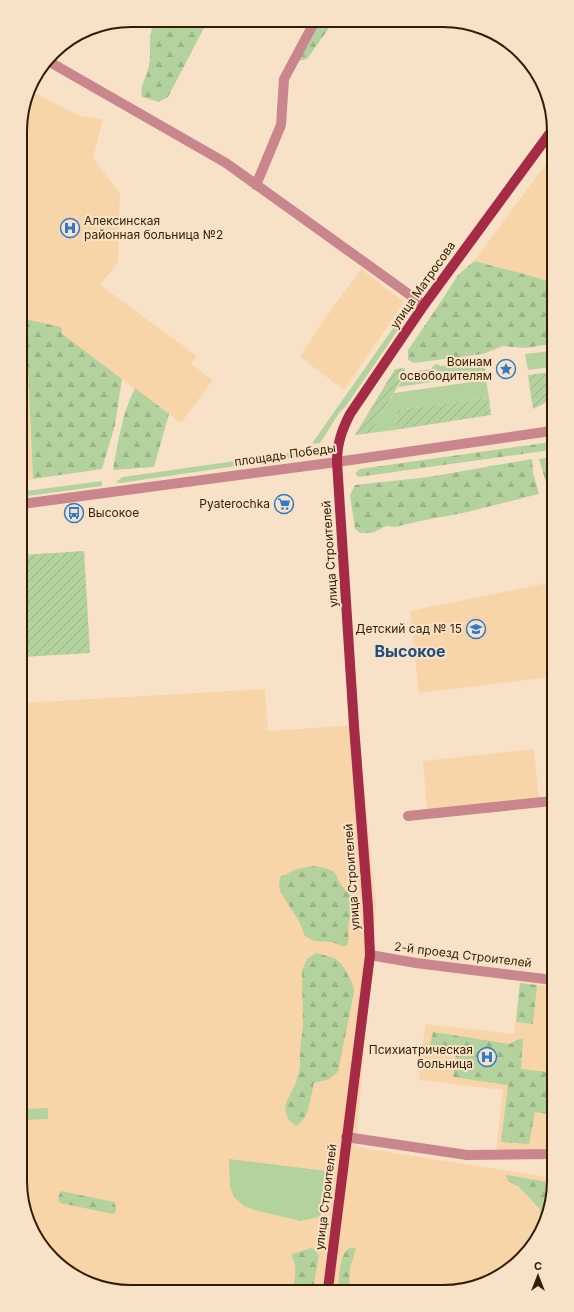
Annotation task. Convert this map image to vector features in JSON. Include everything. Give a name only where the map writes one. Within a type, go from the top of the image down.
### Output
[{"type":"main road","name":"улица Матросова","points":[[337,462],[338,443],[350,414],[424,305],[547,137]]},
{"type":"main road","name":"улица Строителей","points":[[328,1285],[370,955],[337,462]]},
{"type":"street","points":[[256,185],[281,125],[284,79],[312,27]]},
{"type":"street","points":[[52,63],[226,163],[424,305]]},
{"type":"street","name":"площадь Победы","points":[[27,503],[337,462],[547,432]]},
{"type":"street","points":[[408,816],[547,802]]},
{"type":"street","name":"2-й проезд Строителей","points":[[370,955],[416,963],[547,979]]},
{"type":"street","points":[[346,1137],[467,1155],[547,1154]]},
{"type":"shaded area","name":"Алексинская районная больница №2","points":[[34,93],[80,116],[103,119],[93,158],[120,194],[118,262],[100,285],[197,356],[191,364],[213,380],[181,423],[116,375],[27,347],[27,124]]},
{"type":"shaded area","points":[[547,163],[547,281],[474,261]]},
{"type":"shaded area","points":[[361,269],[404,302],[344,390],[300,357],[324,320]]},
{"type":"shaded area","name":"Алексинская районная больница №2","points":[[27,347],[33,479],[27,480]]},
{"type":"shaded area","name":"Детский сад № 15","points":[[547,583],[547,678],[419,693],[410,611]]},
{"type":"shaded area","points":[[265,689],[268,731],[358,725],[376,905],[356,1147],[547,1177],[545,1201],[539,1221],[526,1244],[512,1259],[495,1271],[483,1277],[457,1284],[124,1285],[111,1283],[85,1274],[62,1259],[53,1250],[41,1233],[35,1221],[28,1195],[27,703]]},
{"type":"shaded area","points":[[534,749],[539,798],[427,812],[423,761]]},
{"type":"shaded area","name":"Психиатрическая больница","points":[[520,983],[547,986],[547,1151],[496,1151],[503,1090],[419,1080],[425,1024],[514,1034]]},
{"type":"green space","points":[[152,27],[204,27],[168,97],[159,102],[142,97],[142,85],[147,74],[150,57]]},
{"type":"green space","points":[[312,27],[330,27],[307,59],[298,61]]},
{"type":"green space","points":[[474,261],[547,281],[547,345],[525,348],[503,346],[483,354],[414,363],[408,360],[408,350],[458,275]]},
{"type":"green space","points":[[408,307],[409,314],[346,406],[339,413],[320,443],[313,444],[313,442]]},
{"type":"green space","points":[[27,319],[61,327],[62,334],[122,379],[115,425],[102,469],[33,479]]},
{"type":"green space","points":[[547,351],[547,368],[528,370],[525,354]]},
{"type":"green space","points":[[484,361],[486,374],[398,387],[405,373],[431,369],[434,365],[438,364],[440,366]]},
{"type":"green space","points":[[405,368],[405,373],[371,433],[355,435],[395,369]]},
{"type":"green space","points":[[547,373],[547,402],[533,409],[528,375]]},
{"type":"green space","points":[[486,380],[489,398],[397,410],[394,430],[371,433],[394,393]]},
{"type":"green space","points":[[135,388],[169,414],[154,467],[113,470],[124,418]]},
{"type":"green space","points":[[489,398],[491,415],[394,430],[397,410]]},
{"type":"green space","points":[[547,443],[547,451],[358,477],[355,473],[360,469]]},
{"type":"green space","points":[[318,449],[317,454],[121,483],[116,482],[123,477]]},
{"type":"green space","points":[[547,458],[547,486],[539,459]]},
{"type":"green space","points":[[532,459],[533,473],[539,494],[463,513],[395,527],[386,526],[372,533],[360,533],[355,529],[350,495],[355,485],[429,477]]},
{"type":"green space","points":[[102,481],[102,486],[27,496],[27,491]]},
{"type":"green space","points":[[84,551],[90,653],[27,657],[27,555]]},
{"type":"green space","points":[[314,866],[334,872],[341,885],[349,893],[353,900],[352,911],[348,924],[347,946],[342,946],[332,942],[314,941],[305,936],[299,921],[281,893],[279,888],[280,877],[297,869]]},
{"type":"green space","points":[[316,953],[333,958],[340,962],[352,982],[354,992],[338,1072],[329,1079],[314,1083],[307,1113],[301,1122],[296,1126],[288,1119],[285,1109],[286,1103],[296,1083],[300,1067],[303,1026],[302,970],[307,959]]},
{"type":"green space","points":[[520,983],[537,985],[533,1024],[516,1022]]},
{"type":"green space","points":[[433,1032],[510,1044],[518,1039],[523,1039],[521,1069],[547,1072],[547,1114],[535,1112],[529,1144],[501,1142],[508,1085],[453,1077],[456,1054],[453,1049],[430,1045]]},
{"type":"green space","points":[[48,1108],[48,1119],[27,1120],[27,1109]]},
{"type":"green space","points":[[229,1159],[327,1171],[321,1214],[318,1217],[301,1221],[258,1211],[244,1206],[234,1197],[230,1187]]},
{"type":"green space","points":[[506,1175],[547,1182],[545,1201],[540,1218],[540,1209],[519,1187],[508,1181]]},
{"type":"green space","points":[[61,1191],[114,1202],[116,1207],[115,1213],[113,1214],[60,1203],[58,1197]]},
{"type":"green space","points":[[352,1247],[356,1249],[350,1268],[349,1285],[338,1285],[340,1265],[347,1250]]},
{"type":"green space","points":[[311,1248],[314,1249],[319,1255],[314,1285],[294,1285],[295,1265],[292,1254]]},
{"type":"place","name":"Алексинская районная больница №2","points":[[70,228]]},
{"type":"place","name":"Воинам освободителям","points":[[506,369]]},
{"type":"place","name":"Pyaterochka","points":[[284,504]]},
{"type":"place","name":"Высокое","points":[[74,513]]},
{"type":"place","name":"Детский сад № 15","points":[[476,629]]},
{"type":"place","name":"Психиатрическая больница","points":[[487,1057]]},
{"type":"district","name":"Высокое","points":[[410,651]]}]
